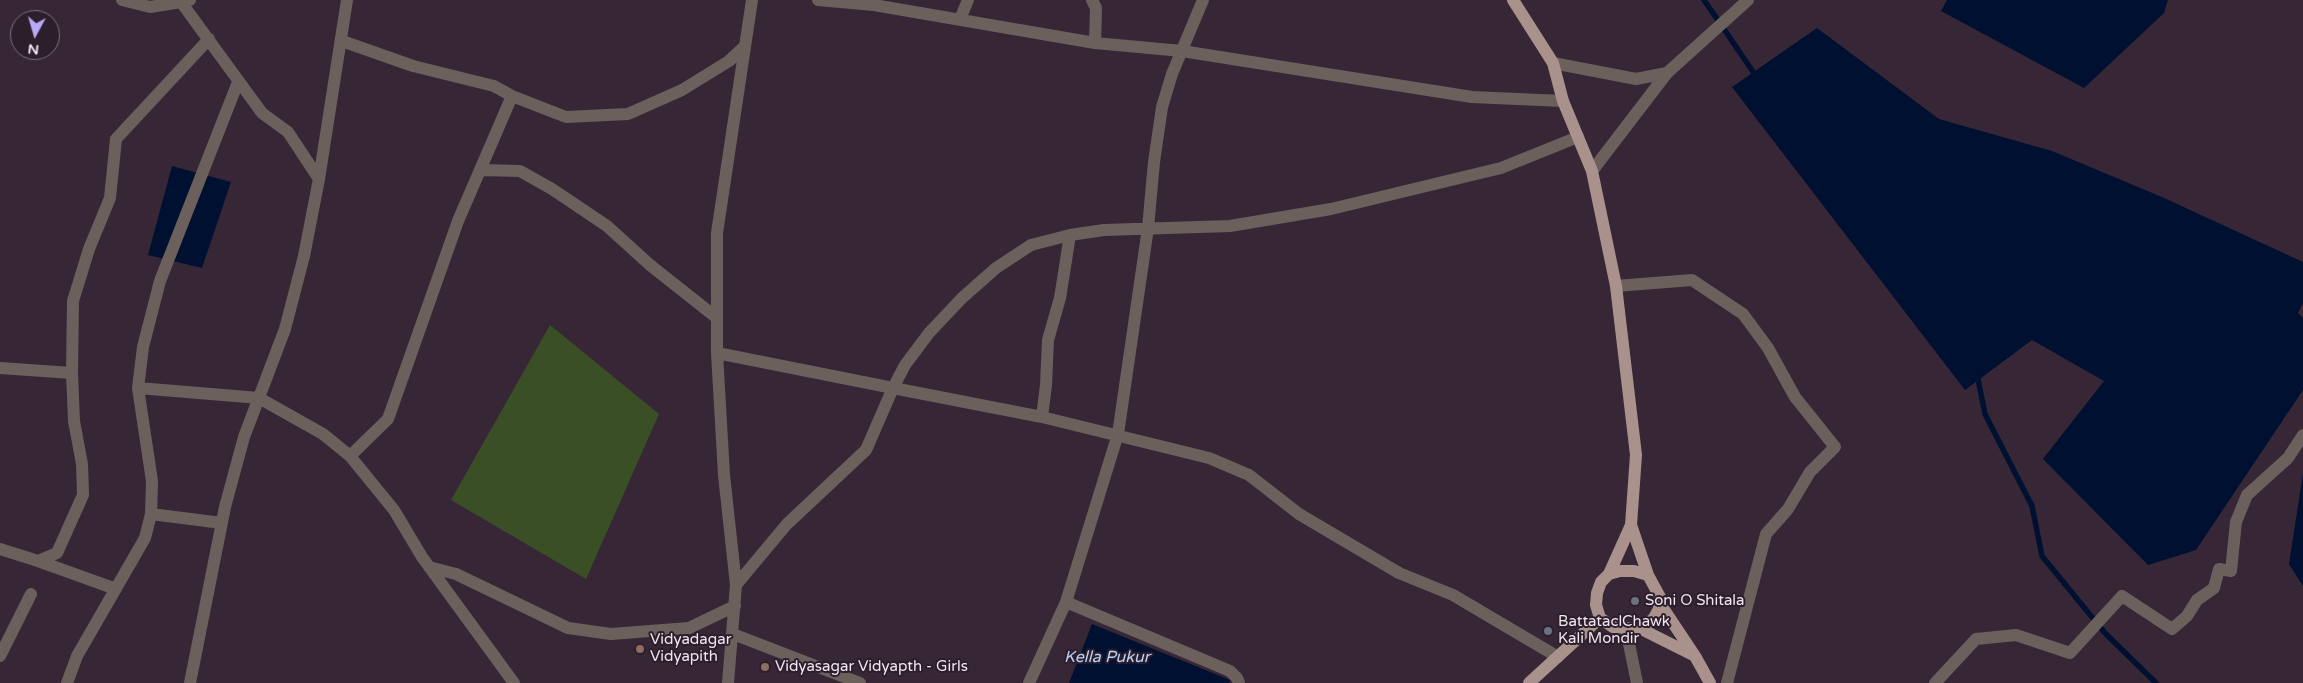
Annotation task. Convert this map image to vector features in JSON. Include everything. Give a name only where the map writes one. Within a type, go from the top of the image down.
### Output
[{"type":"main road","points":[[1513,0],[1553,63],[1563,102],[1592,171],[1616,286],[1636,455],[1631,524],[1609,574],[1601,582],[1597,593],[1596,605],[1600,618],[1613,627],[1641,629],[1695,656]]},
{"type":"main road","points":[[1631,524],[1648,575],[1655,585],[1659,602],[1695,656],[1710,683]]},
{"type":"main road","points":[[1609,574],[1620,570],[1634,570],[1648,575]]},
{"type":"main road","points":[[1641,629],[1654,618],[1659,602]]},
{"type":"main road","points":[[1529,683],[1600,618]]},
{"type":"street","points":[[122,0],[150,7],[185,1],[238,82],[262,113],[288,132],[319,179]]},
{"type":"street","points":[[190,683],[222,523],[244,438],[285,329],[304,256],[319,179],[347,0]]},
{"type":"street","points":[[728,683],[736,585],[724,475],[717,353],[717,233],[752,0]]},
{"type":"street","points":[[818,0],[874,5],[1095,43],[1182,51],[1472,97],[1563,102]]},
{"type":"street","points":[[960,19],[968,0]]},
{"type":"street","points":[[1092,0],[1096,8],[1095,43]]},
{"type":"street","points":[[1030,683],[1066,602],[1118,434],[1148,228],[1154,162],[1162,107],[1172,74],[1202,0]]},
{"type":"street","points":[[1592,171],[1667,73],[1748,0]]},
{"type":"street","points":[[38,561],[57,553],[83,496],[82,464],[74,421],[72,373],[73,301],[89,249],[110,198],[116,139],[209,39]]},
{"type":"street","points":[[342,41],[413,66],[494,86],[512,96],[566,117],[628,114],[682,90],[729,61],[744,47]]},
{"type":"street","points":[[1553,63],[1636,79],[1667,73]]},
{"type":"street","points":[[67,683],[77,656],[145,538],[152,514],[152,481],[138,388],[143,347],[160,281],[238,82]]},
{"type":"street","points":[[350,456],[388,419],[432,289],[512,96]]},
{"type":"street","points":[[736,585],[788,524],[866,450],[893,388],[905,366],[929,333],[962,298],[996,268],[1031,245],[1070,235],[1148,228],[1230,226],[1331,209],[1501,168],[1578,136]]},
{"type":"street","points":[[481,170],[520,171],[552,189],[607,226],[650,265],[717,318]]},
{"type":"street","points":[[1042,417],[1046,385],[1048,340],[1060,298],[1070,235]]},
{"type":"street","points":[[1616,286],[1692,280],[1743,314],[1768,348],[1795,397],[1834,447],[1810,472],[1788,509],[1766,534],[1727,683]]},
{"type":"street","points":[[717,353],[1042,417],[1118,434],[1209,458],[1249,475],[1299,514],[1399,574],[1453,595],[1558,657]]},
{"type":"street","points":[[0,368],[72,373]]},
{"type":"street","points":[[138,388],[259,398],[323,434],[350,456],[394,510],[429,567],[514,683]]},
{"type":"street","points":[[1935,683],[1976,639],[2016,635],[2070,653],[2122,596],[2172,629],[2187,616],[2197,600],[2214,588],[2218,570],[2231,571],[2236,522],[2247,495],[2288,458],[2303,435]]},
{"type":"street","points":[[152,514],[222,523]]},
{"type":"street","points":[[0,549],[116,589]]},
{"type":"street","points":[[429,567],[456,574],[568,628],[611,634],[689,628],[735,606]]},
{"type":"street","points":[[0,656],[32,594]]},
{"type":"street","points":[[1066,602],[1230,671],[1239,683]]},
{"type":"street","points":[[1626,629],[1637,683]]},
{"type":"street","points":[[733,634],[860,683]]},
{"type":"green space","points":[[550,325],[659,414],[586,579],[451,500]]},
{"type":"water","points":[[1947,0],[2168,0],[2164,13],[2084,88],[1941,11]]},
{"type":"water","points":[[1817,28],[1939,119],[2052,151],[2162,197],[2303,262],[2303,303],[2298,313],[2303,318],[2303,390],[2196,550],[2148,565],[2043,459],[2104,381],[2032,340],[1965,390],[1732,87]]},
{"type":"water","points":[[172,166],[231,182],[202,268],[148,255]]},
{"type":"water","points":[[2303,473],[2303,586],[2289,564]]},
{"type":"water","name":"Kella Pukur","points":[[1092,624],[1230,680],[1229,683],[1069,683]]},
{"type":"waterway","points":[[1704,0],[1758,79]]},
{"type":"waterway","points":[[1977,374],[1985,414],[2032,506],[2042,556],[2105,633],[2156,683]]},
{"type":"place","name":"Soni O Shitala","points":[[1635,601]]},
{"type":"place","name":"BattataclChawk Kali Mondir","points":[[1548,631]]},
{"type":"place","name":"Vidyadagar Vidyapith","points":[[640,649]]},
{"type":"place","name":"Vidyasagar Vidyapth - Girls","points":[[765,667]]}]
